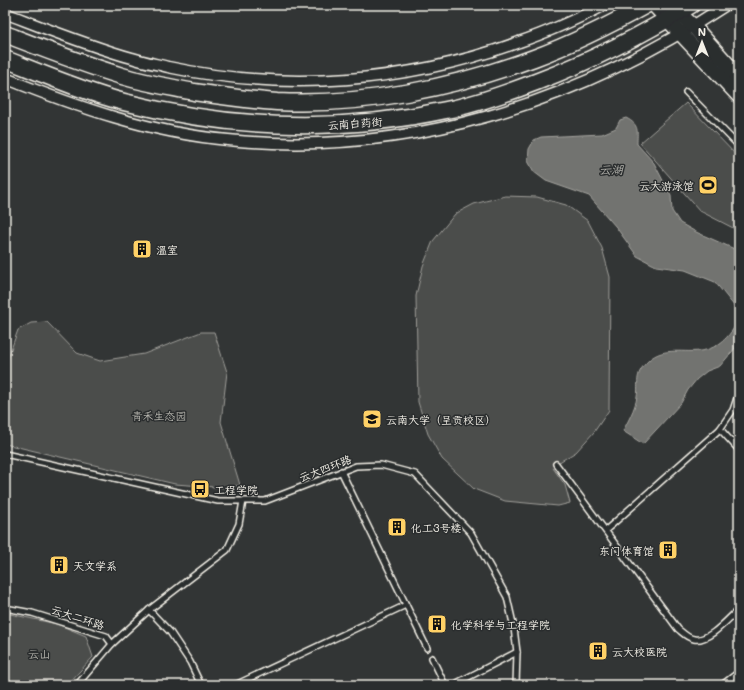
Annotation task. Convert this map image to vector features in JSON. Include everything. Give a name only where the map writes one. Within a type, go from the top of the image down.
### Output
[{"type":"main road","name":"云南白药街","points":[[5,34],[70,59],[123,77],[175,88],[227,97],[277,102],[331,102],[382,96],[435,87],[482,75],[534,58],[566,45],[646,5]]},
{"type":"main road","points":[[654,5],[676,11],[693,26],[739,77]]},
{"type":"main road","name":"云南白药街","points":[[5,59],[122,102],[188,116],[253,124],[317,126],[386,121],[447,110],[507,93],[568,70],[622,45],[676,11]]},
{"type":"main road","points":[[676,11],[681,34],[739,96]]},
{"type":"street","points":[[5,13],[133,59],[188,71],[243,79],[301,82],[365,78],[420,70],[470,58],[518,43],[560,27],[605,5]]},
{"type":"street","points":[[5,78],[61,100],[114,118],[169,131],[228,140],[292,144],[356,142],[420,133],[487,117],[543,99],[588,81],[639,57],[681,34],[726,5]]},
{"type":"lane","points":[[686,92],[739,146]]},
{"type":"lane","points":[[606,530],[720,429],[733,410],[739,392]]},
{"type":"lane","points":[[720,429],[739,450]]},
{"type":"lane","name":"云大四环路","points":[[5,454],[218,501],[265,501],[356,466],[381,465],[414,474],[471,533],[507,597],[514,628],[517,652],[516,685]]},
{"type":"lane","points":[[556,464],[678,629],[686,636],[694,639],[704,638],[712,634],[739,609]]},
{"type":"lane","points":[[341,471],[427,648]]},
{"type":"lane","points":[[112,644],[149,610],[227,550],[239,524],[243,501]]},
{"type":"lane","points":[[235,685],[406,605]]},
{"type":"lane","name":"云大二环路","points":[[5,608],[32,613],[106,636],[112,644],[76,685]]},
{"type":"lane","points":[[149,610],[170,632],[190,662],[202,685]]},
{"type":"lane","points":[[453,685],[517,652]]},
{"type":"lane","points":[[432,658],[445,685]]},
{"type":"lane","points":[[722,685],[739,672]]},
{"type":"green space","name":"云大游泳馆","points":[[686,103],[739,158],[739,231],[700,211],[640,143]]},
{"type":"green space","points":[[505,196],[537,197],[566,205],[588,221],[602,248],[610,277],[609,410],[594,432],[576,452],[556,464],[553,468],[565,485],[570,503],[558,506],[505,501],[474,489],[442,459],[428,434],[418,402],[416,296],[423,266],[433,241],[455,214],[474,204]]},
{"type":"green space","name":"青禾生态园","points":[[47,322],[77,353],[100,361],[144,354],[201,332],[214,332],[227,372],[221,422],[240,485],[228,488],[175,484],[5,444],[5,366],[18,330],[31,323]]},
{"type":"green space","name":"云山","points":[[5,613],[57,624],[86,636],[93,657],[67,685],[5,685]]},
{"type":"water","name":"云湖","points":[[626,118],[636,126],[637,144],[654,163],[671,196],[672,211],[680,223],[696,232],[739,251],[739,312],[715,282],[685,270],[656,266],[637,256],[616,227],[589,196],[546,181],[534,172],[528,161],[529,149],[534,140],[541,137],[602,134],[616,128],[620,120]]},
{"type":"water","points":[[739,317],[739,342],[736,347],[720,366],[707,371],[697,379],[688,390],[681,403],[643,444],[623,431],[636,401],[638,376],[646,363],[658,354],[664,352],[707,350],[719,344],[729,335]]},
{"type":"place","name":"云大游泳馆","points":[[708,185]]},
{"type":"place","name":"温室","points":[[142,249]]},
{"type":"place","name":"云南大学（呈贡校区）","points":[[372,419]]},
{"type":"place","name":"工程学院","points":[[200,489]]},
{"type":"place","name":"化工3号楼","points":[[397,527]]},
{"type":"place","name":"东门体育馆","points":[[668,550]]},
{"type":"place","name":"天文学系","points":[[59,565]]},
{"type":"place","name":"化学科学与工程学院","points":[[437,624]]},
{"type":"place","name":"云大校医院","points":[[598,651]]}]
